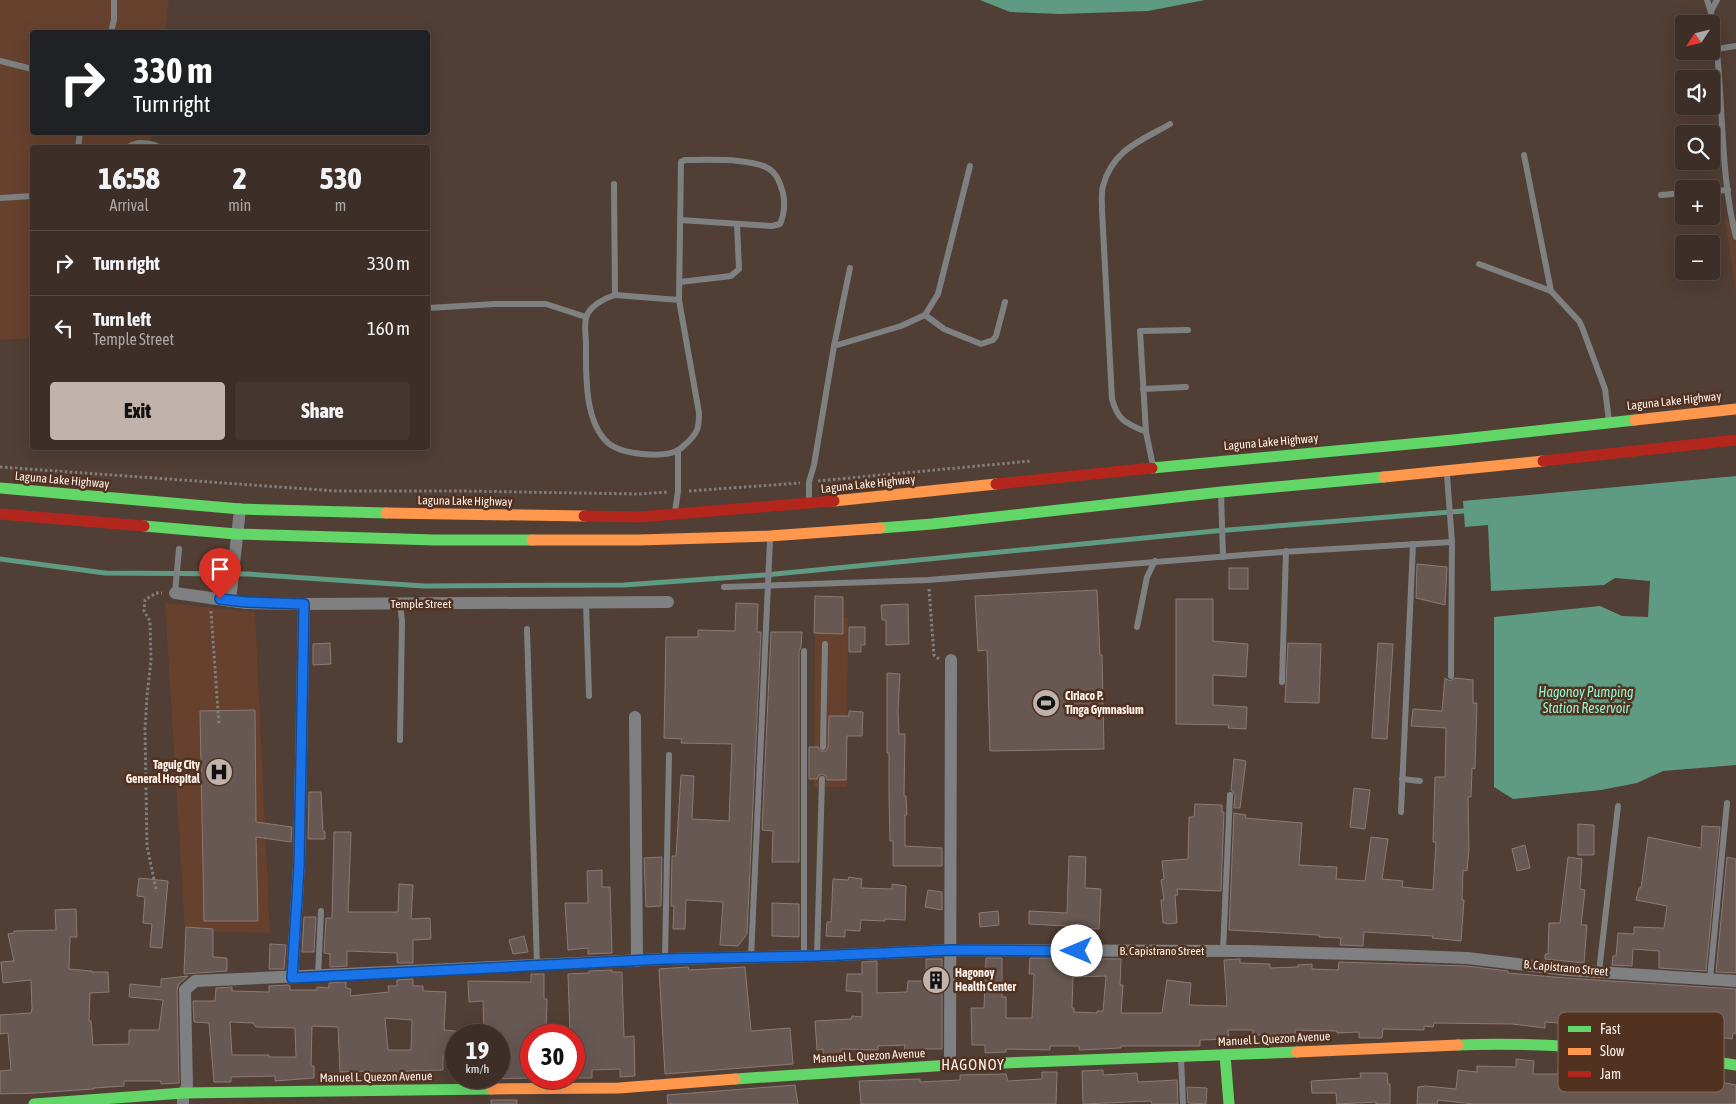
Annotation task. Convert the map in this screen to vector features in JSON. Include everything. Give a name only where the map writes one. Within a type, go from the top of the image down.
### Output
[{"type":"main road","name":"Laguna Lake Highway","points":[[0,488],[240,509],[440,515],[639,517],[809,504],[1153,468],[1453,440],[1736,409]]},
{"type":"main road","points":[[0,514],[236,534],[435,540],[639,540],[770,536],[932,524],[1221,492],[1446,471],[1736,440]]},
{"type":"main road","name":"Manuel L. Quezon Avenue","points":[[34,1104],[619,1088],[809,1073],[950,1065],[1485,1044],[1558,1047]]},
{"type":"main road","points":[[1225,1055],[1229,1104]]},
{"type":"street","points":[[231,595],[240,509]]},
{"type":"street","name":"Temple Street","points":[[175,589],[210,598],[231,595],[304,604],[668,602]]},
{"type":"street","points":[[292,978],[299,866],[304,604]]},
{"type":"street","points":[[950,1065],[951,660]]},
{"type":"street","points":[[635,717],[637,961]]},
{"type":"street","name":"B. Capistrano Street","points":[[183,1099],[187,1088],[186,990],[195,981],[292,978],[665,959],[810,956],[950,950],[1223,951],[1467,958],[1599,972],[1736,981]]},
{"type":"lane","points":[[112,30],[114,20],[114,0]]},
{"type":"lane","points":[[1707,0],[1712,15]]},
{"type":"lane","points":[[1711,11],[1717,0]]},
{"type":"lane","points":[[1720,49],[1736,46]]},
{"type":"lane","points":[[1718,60],[1728,190],[1736,237]]},
{"type":"lane","points":[[0,61],[30,68]]},
{"type":"lane","points":[[1146,432],[1124,422],[1115,411],[1112,399],[1102,210],[1103,186],[1114,163],[1124,150],[1170,124]]},
{"type":"lane","points":[[130,145],[136,143],[157,145]]},
{"type":"lane","points":[[1524,155],[1551,291]]},
{"type":"lane","points":[[679,300],[615,295],[594,306],[586,317],[586,372],[589,405],[600,432],[608,443],[619,449],[629,452],[653,454],[678,450],[695,435],[699,426],[699,413],[679,300],[680,282],[680,220],[681,162],[684,160],[722,160],[760,164],[773,172],[781,183],[784,196],[783,216],[780,224],[772,226],[680,220]]},
{"type":"lane","points":[[834,346],[902,326],[925,315],[938,294],[945,271],[970,166]]},
{"type":"lane","points":[[614,184],[615,295]]},
{"type":"lane","points":[[1720,190],[1728,190]]},
{"type":"lane","points":[[1661,195],[1675,194]]},
{"type":"lane","points":[[0,198],[30,196]]},
{"type":"lane","points":[[680,282],[731,276],[737,272],[739,269],[737,224]]},
{"type":"lane","points":[[1479,264],[1551,291],[1579,322],[1605,389],[1609,422]]},
{"type":"lane","points":[[809,504],[809,482],[814,465],[834,346],[850,268]]},
{"type":"lane","points":[[925,315],[944,329],[981,344],[993,340],[996,336],[1005,302]]},
{"type":"lane","points":[[430,308],[495,304],[546,304],[586,317]]},
{"type":"lane","points":[[1153,468],[1146,432],[1140,331],[1188,330]]},
{"type":"lane","points":[[1143,388],[1186,387]]},
{"type":"lane","points":[[675,515],[678,492],[678,450]]},
{"type":"lane","points":[[1446,471],[1452,531],[1451,676]]},
{"type":"lane","points":[[1221,492],[1223,557]]},
{"type":"lane","points":[[751,957],[770,536]]},
{"type":"lane","points":[[724,587],[928,580],[1155,561],[1452,542]]},
{"type":"lane","points":[[1401,812],[1412,544]]},
{"type":"lane","points":[[1282,682],[1286,552]]},
{"type":"lane","points":[[175,589],[178,553]]},
{"type":"lane","points":[[1137,627],[1147,577],[1155,561]]},
{"type":"lane","points":[[586,602],[588,696]]},
{"type":"lane","points":[[400,604],[402,621],[400,740]]},
{"type":"lane","points":[[527,629],[537,966]]},
{"type":"lane","points":[[823,747],[825,644]]},
{"type":"lane","points":[[804,651],[810,956]]},
{"type":"lane","points":[[665,959],[669,755]]},
{"type":"lane","points":[[1402,779],[1420,781]]},
{"type":"lane","points":[[810,956],[822,780]]},
{"type":"lane","points":[[1223,951],[1230,795]]},
{"type":"lane","points":[[1710,978],[1727,803]]},
{"type":"lane","points":[[1599,972],[1618,806]]},
{"type":"lane","points":[[318,976],[321,911]]},
{"type":"lane","points":[[1181,1057],[1183,1104]]},
{"type":"path","name":"Laguna Lake Highway","points":[[0,467],[336,491],[638,494],[809,482],[1033,461]]},
{"type":"path","points":[[928,580],[934,655],[938,659],[951,660]]},
{"type":"path","points":[[156,889],[147,846],[145,729],[146,696],[151,661],[150,621],[144,611],[145,600],[156,593],[175,589]]},
{"type":"path","points":[[210,598],[219,725]]},
{"type":"shaded area","points":[[0,0],[169,0],[165,30],[30,30],[30,135],[152,135],[150,145],[30,145],[30,338],[0,340]]},
{"type":"shaded area","points":[[1736,218],[1736,292],[1725,220]]},
{"type":"shaded area","name":"Taguig City General Hospital","points":[[165,603],[255,612],[270,933],[185,931]]},
{"type":"shaded area","points":[[815,617],[848,617],[847,787],[814,787]]},
{"type":"water","points":[[980,0],[1205,0],[1148,11],[1060,14],[1010,12]]},
{"type":"water","name":"Hagonoy Pumping Station Reservoir","points":[[1736,476],[1736,765],[1663,771],[1637,783],[1601,790],[1513,799],[1494,787],[1494,617],[1600,606],[1622,616],[1648,617],[1650,581],[1615,578],[1604,585],[1491,591],[1488,525],[1465,527],[1463,501]]},
{"type":"building","points":[[1417,564],[1447,567],[1445,605],[1416,598]]},
{"type":"building","points":[[1229,568],[1248,568],[1248,589],[1229,589]]},
{"type":"building","points":[[1097,590],[1100,655],[1102,655],[1104,749],[990,751],[987,650],[978,651],[975,596]]},
{"type":"building","points":[[815,596],[843,597],[843,634],[814,633]]},
{"type":"building","points":[[1176,599],[1213,599],[1213,641],[1248,644],[1246,677],[1213,675],[1213,705],[1247,707],[1246,729],[1228,728],[1229,725],[1176,724]]},
{"type":"building","points":[[736,603],[758,604],[757,632],[761,632],[747,934],[738,946],[720,945],[723,902],[686,900],[685,929],[673,929],[674,906],[671,906],[672,856],[676,856],[681,775],[694,776],[692,819],[729,821],[732,744],[681,743],[682,739],[664,738],[666,637],[698,637],[698,630],[735,631]]},
{"type":"building","points":[[908,604],[909,644],[886,645],[886,620],[882,620],[881,605]]},
{"type":"building","points":[[849,627],[865,627],[865,645],[861,645],[861,652],[849,652]]},
{"type":"building","points":[[771,632],[802,632],[799,651],[799,862],[772,862],[773,831],[762,830]]},
{"type":"building","points":[[330,643],[331,664],[313,665],[313,644]]},
{"type":"building","points":[[1288,643],[1321,644],[1319,703],[1285,702]]},
{"type":"building","points":[[1378,643],[1393,644],[1387,739],[1372,738]]},
{"type":"building","points":[[887,673],[900,674],[899,734],[905,734],[904,796],[906,796],[907,815],[905,815],[905,846],[942,848],[942,866],[893,866],[893,841],[890,841],[889,753],[887,753]]},
{"type":"building","points":[[1445,678],[1450,681],[1455,678],[1473,680],[1473,703],[1477,703],[1475,769],[1472,768],[1471,797],[1468,797],[1469,849],[1467,871],[1463,870],[1462,900],[1464,900],[1461,941],[1432,938],[1433,936],[1364,932],[1363,946],[1340,945],[1341,938],[1319,937],[1319,935],[1229,930],[1234,813],[1246,815],[1245,818],[1302,823],[1299,865],[1337,867],[1336,879],[1365,881],[1371,837],[1388,839],[1382,879],[1403,881],[1402,887],[1433,890],[1436,842],[1433,842],[1435,777],[1445,777],[1446,728],[1411,726],[1413,709],[1442,711]]},
{"type":"building","points":[[255,710],[256,822],[292,827],[291,842],[256,837],[258,921],[204,921],[200,711]]},
{"type":"building","points":[[849,711],[863,712],[862,736],[847,736],[846,780],[827,780],[823,774],[819,775],[817,779],[809,779],[809,747],[818,747],[821,751],[826,751],[828,747],[829,716],[849,716]]},
{"type":"building","points":[[1234,759],[1246,761],[1240,808],[1234,808],[1235,795],[1231,790]]},
{"type":"building","points":[[1354,788],[1370,790],[1365,829],[1350,827]]},
{"type":"building","points":[[309,792],[321,792],[325,839],[308,839]]},
{"type":"building","points":[[1195,804],[1222,805],[1222,812],[1224,812],[1221,891],[1177,889],[1178,895],[1175,895],[1177,923],[1163,923],[1161,900],[1164,900],[1161,880],[1164,879],[1162,861],[1188,859],[1189,817],[1194,817]]},
{"type":"building","points":[[1578,824],[1594,825],[1594,855],[1578,855]]},
{"type":"building","points":[[1702,826],[1720,827],[1706,971],[1659,968],[1659,951],[1633,949],[1632,966],[1612,965],[1613,956],[1616,956],[1618,933],[1634,934],[1634,927],[1664,928],[1667,906],[1636,900],[1639,888],[1641,888],[1648,837],[1701,848]]},
{"type":"building","points":[[334,832],[351,832],[348,912],[398,912],[399,884],[413,885],[411,919],[430,918],[431,939],[413,940],[413,963],[397,963],[397,953],[347,951],[347,966],[330,967],[330,954],[324,953],[326,918],[332,918]]},
{"type":"building","points":[[1525,845],[1530,868],[1517,871],[1512,849]]},
{"type":"building","points":[[1069,856],[1086,857],[1085,888],[1101,889],[1099,929],[1083,928],[1082,942],[1066,942],[1066,926],[1029,924],[1029,911],[1067,913]]},
{"type":"building","points":[[662,857],[661,906],[646,907],[644,858]]},
{"type":"building","points":[[1568,857],[1582,859],[1580,889],[1585,890],[1581,925],[1587,925],[1584,963],[1545,959],[1545,954],[1548,954],[1549,923],[1560,923]]},
{"type":"building","points":[[1727,857],[1736,859],[1736,973],[1716,972]]},
{"type":"building","points":[[602,870],[602,887],[610,887],[612,953],[588,954],[588,948],[568,950],[565,903],[588,903],[587,871]]},
{"type":"building","points":[[849,877],[862,879],[861,888],[892,889],[892,884],[906,886],[905,920],[861,920],[860,931],[845,930],[845,937],[826,936],[827,922],[831,922],[833,879],[848,880]]},
{"type":"building","points":[[139,878],[168,881],[162,948],[150,947],[152,924],[143,923],[145,897],[137,896]]},
{"type":"building","points":[[928,890],[942,892],[942,910],[925,907]]},
{"type":"building","points":[[772,903],[799,904],[799,937],[772,936]]},
{"type":"building","points":[[76,909],[77,937],[70,937],[69,969],[108,972],[109,992],[90,993],[89,1021],[91,1021],[93,1045],[129,1044],[129,1030],[159,1030],[163,1000],[129,997],[130,984],[161,987],[161,979],[188,976],[179,984],[177,990],[179,1083],[161,1084],[161,1081],[124,1081],[124,1086],[0,1094],[0,1071],[11,1070],[8,1033],[0,1034],[0,1015],[31,1013],[32,1009],[31,980],[3,983],[1,962],[14,961],[8,934],[14,933],[14,931],[56,930],[55,910]]},
{"type":"building","points":[[998,911],[999,925],[980,927],[979,913]]},
{"type":"building","points":[[304,917],[316,917],[314,952],[302,952]]},
{"type":"building","points":[[186,927],[213,929],[213,957],[227,958],[227,971],[184,974]]},
{"type":"building","points":[[524,936],[528,952],[513,954],[509,940]]},
{"type":"building","points":[[270,944],[286,945],[284,969],[269,969]]},
{"type":"building","points":[[986,958],[1002,958],[1002,997],[1006,997],[1006,1018],[1032,1018],[1034,974],[1029,974],[1030,958],[1121,959],[1120,985],[1123,985],[1121,1013],[1162,1013],[1167,980],[1191,983],[1189,1005],[1227,1006],[1224,960],[1240,959],[1240,963],[1270,964],[1270,968],[1298,967],[1298,965],[1312,964],[1312,969],[1338,970],[1339,962],[1466,966],[1508,971],[1508,973],[1566,978],[1736,989],[1736,1034],[1733,1033],[1732,1039],[1724,1038],[1724,1012],[1558,1012],[1558,1023],[1545,1022],[1545,1028],[1512,1024],[1434,1023],[1433,1027],[1424,1026],[1424,1030],[1383,1029],[1382,1038],[1359,1038],[1359,1032],[1337,1033],[1337,1031],[1295,1030],[1295,1034],[1253,1035],[1253,1030],[1228,1030],[1229,1039],[1200,1040],[1200,1046],[1121,1046],[1121,1048],[1079,1050],[1079,1046],[1050,1046],[1050,1050],[1006,1049],[1006,1052],[985,1053],[985,1045],[972,1045],[971,1008],[984,1008]],"holes":[[[1106,976],[1103,1011],[1097,1011],[1097,1013],[1074,1012],[1074,1008],[1072,1008],[1073,977]]]},
{"type":"building","points":[[926,959],[942,959],[942,1049],[921,1049],[921,1053],[904,1052],[905,1045],[878,1046],[878,1050],[841,1049],[842,1060],[824,1061],[823,1049],[817,1050],[815,1021],[851,1019],[852,1016],[862,1017],[862,992],[846,991],[847,974],[862,974],[862,962],[877,961],[877,993],[907,992],[908,981],[926,981]]},
{"type":"building","points":[[688,967],[689,970],[745,967],[751,1031],[790,1028],[793,1064],[665,1074],[659,969]]},
{"type":"building","points":[[612,970],[612,972],[622,972],[624,1037],[634,1036],[635,1076],[620,1077],[620,1069],[592,1070],[592,1078],[585,1078],[585,1024],[570,1024],[568,974],[589,973],[589,971]]},
{"type":"building","points":[[531,974],[544,974],[544,999],[547,999],[546,1024],[520,1024],[520,1078],[510,1079],[510,1024],[484,1024],[483,1001],[469,1002],[468,981],[531,982]]},
{"type":"building","points":[[413,979],[413,986],[423,986],[423,991],[446,992],[443,1070],[407,1071],[408,1080],[394,1080],[394,1078],[372,1080],[371,1071],[340,1072],[338,1027],[312,1026],[311,1066],[314,1066],[314,1078],[275,1081],[275,1076],[231,1077],[231,1082],[214,1082],[209,1023],[194,1022],[193,1001],[215,1001],[216,988],[232,987],[232,991],[269,992],[269,986],[288,985],[290,990],[317,990],[317,987],[329,988],[329,983],[346,982],[346,988],[351,989],[350,996],[389,992],[388,986],[397,986],[397,980]],"holes":[[[385,1018],[412,1020],[411,1050],[388,1050]],[[230,1022],[253,1023],[256,1027],[295,1028],[296,1057],[232,1055]]]},
{"type":"building","points":[[1516,1059],[1534,1061],[1533,1074],[1558,1074],[1558,1092],[1724,1092],[1724,1083],[1736,1085],[1736,1104],[1474,1104],[1438,1100],[1437,1104],[1417,1104],[1418,1087],[1456,1089],[1458,1070],[1477,1072],[1477,1066],[1516,1067]]},
{"type":"building","points":[[1103,1070],[1103,1075],[1137,1073],[1138,1082],[1177,1080],[1178,1104],[1152,1104],[1151,1101],[1083,1104],[1082,1071]]},
{"type":"building","points":[[1042,1072],[1057,1072],[1056,1104],[861,1104],[859,1081],[920,1079],[920,1082],[960,1080],[960,1075],[1006,1074],[1008,1081],[1042,1079]]},
{"type":"building","points":[[1360,1073],[1387,1073],[1388,1084],[1390,1084],[1390,1104],[1376,1104],[1376,1102],[1337,1104],[1336,1093],[1312,1093],[1311,1081],[1361,1078]]},
{"type":"building","points":[[795,1085],[798,1104],[668,1104],[667,1095]]},
{"type":"building","points":[[1187,1087],[1207,1088],[1206,1104],[1188,1103]]},
{"type":"building","points":[[491,1100],[517,1100],[517,1104],[491,1104]]},
{"type":"waterway","points":[[0,559],[105,573],[248,574],[424,586],[624,585],[765,575],[1215,531],[1463,511]]},
{"type":"traffic: fast","points":[[1152,468],[1453,440],[1635,420]]},
{"type":"traffic: fast","points":[[880,528],[1384,477]]},
{"type":"traffic: fast","points":[[0,488],[240,509],[386,513]]},
{"type":"traffic: fast","points":[[144,526],[236,534],[435,540],[532,540]]},
{"type":"traffic: fast","points":[[1458,1045],[1558,1046]]},
{"type":"traffic: fast","points":[[735,1079],[950,1065],[1297,1052]]},
{"type":"traffic: fast","points":[[1225,1055],[1229,1104]]},
{"type":"traffic: fast","points":[[1724,1063],[1736,1065]]},
{"type":"traffic: fast","points":[[34,1104],[183,1093],[492,1089]]},
{"type":"traffic: slow","points":[[1635,420],[1736,409]]},
{"type":"traffic: slow","points":[[1384,477],[1543,461]]},
{"type":"traffic: slow","points":[[834,501],[996,484]]},
{"type":"traffic: slow","points":[[386,513],[584,516]]},
{"type":"traffic: slow","points":[[532,540],[639,540],[770,536],[880,528]]},
{"type":"traffic: slow","points":[[1297,1052],[1458,1045]]},
{"type":"traffic: slow","points":[[510,1089],[619,1088],[735,1079]]},
{"type":"traffic: jam","points":[[1543,461],[1736,440]]},
{"type":"traffic: jam","points":[[996,484],[1152,468]]},
{"type":"traffic: jam","points":[[584,516],[639,517],[834,501]]},
{"type":"traffic: jam","points":[[0,514],[144,526]]},
{"type":"place","name":"Ciriaco P. Tinga Gymnasium","points":[[1046,703]]},
{"type":"place","name":"Taguig City General Hospital","points":[[219,772]]},
{"type":"place","name":"Hagonoy Health Center","points":[[936,980]]},
{"type":"district","name":"HAGONOY","points":[[973,1064]]},
{"type":"route","points":[[220,599],[304,604],[302,790],[292,978],[665,959],[817,956],[950,950],[1077,951]]}]
